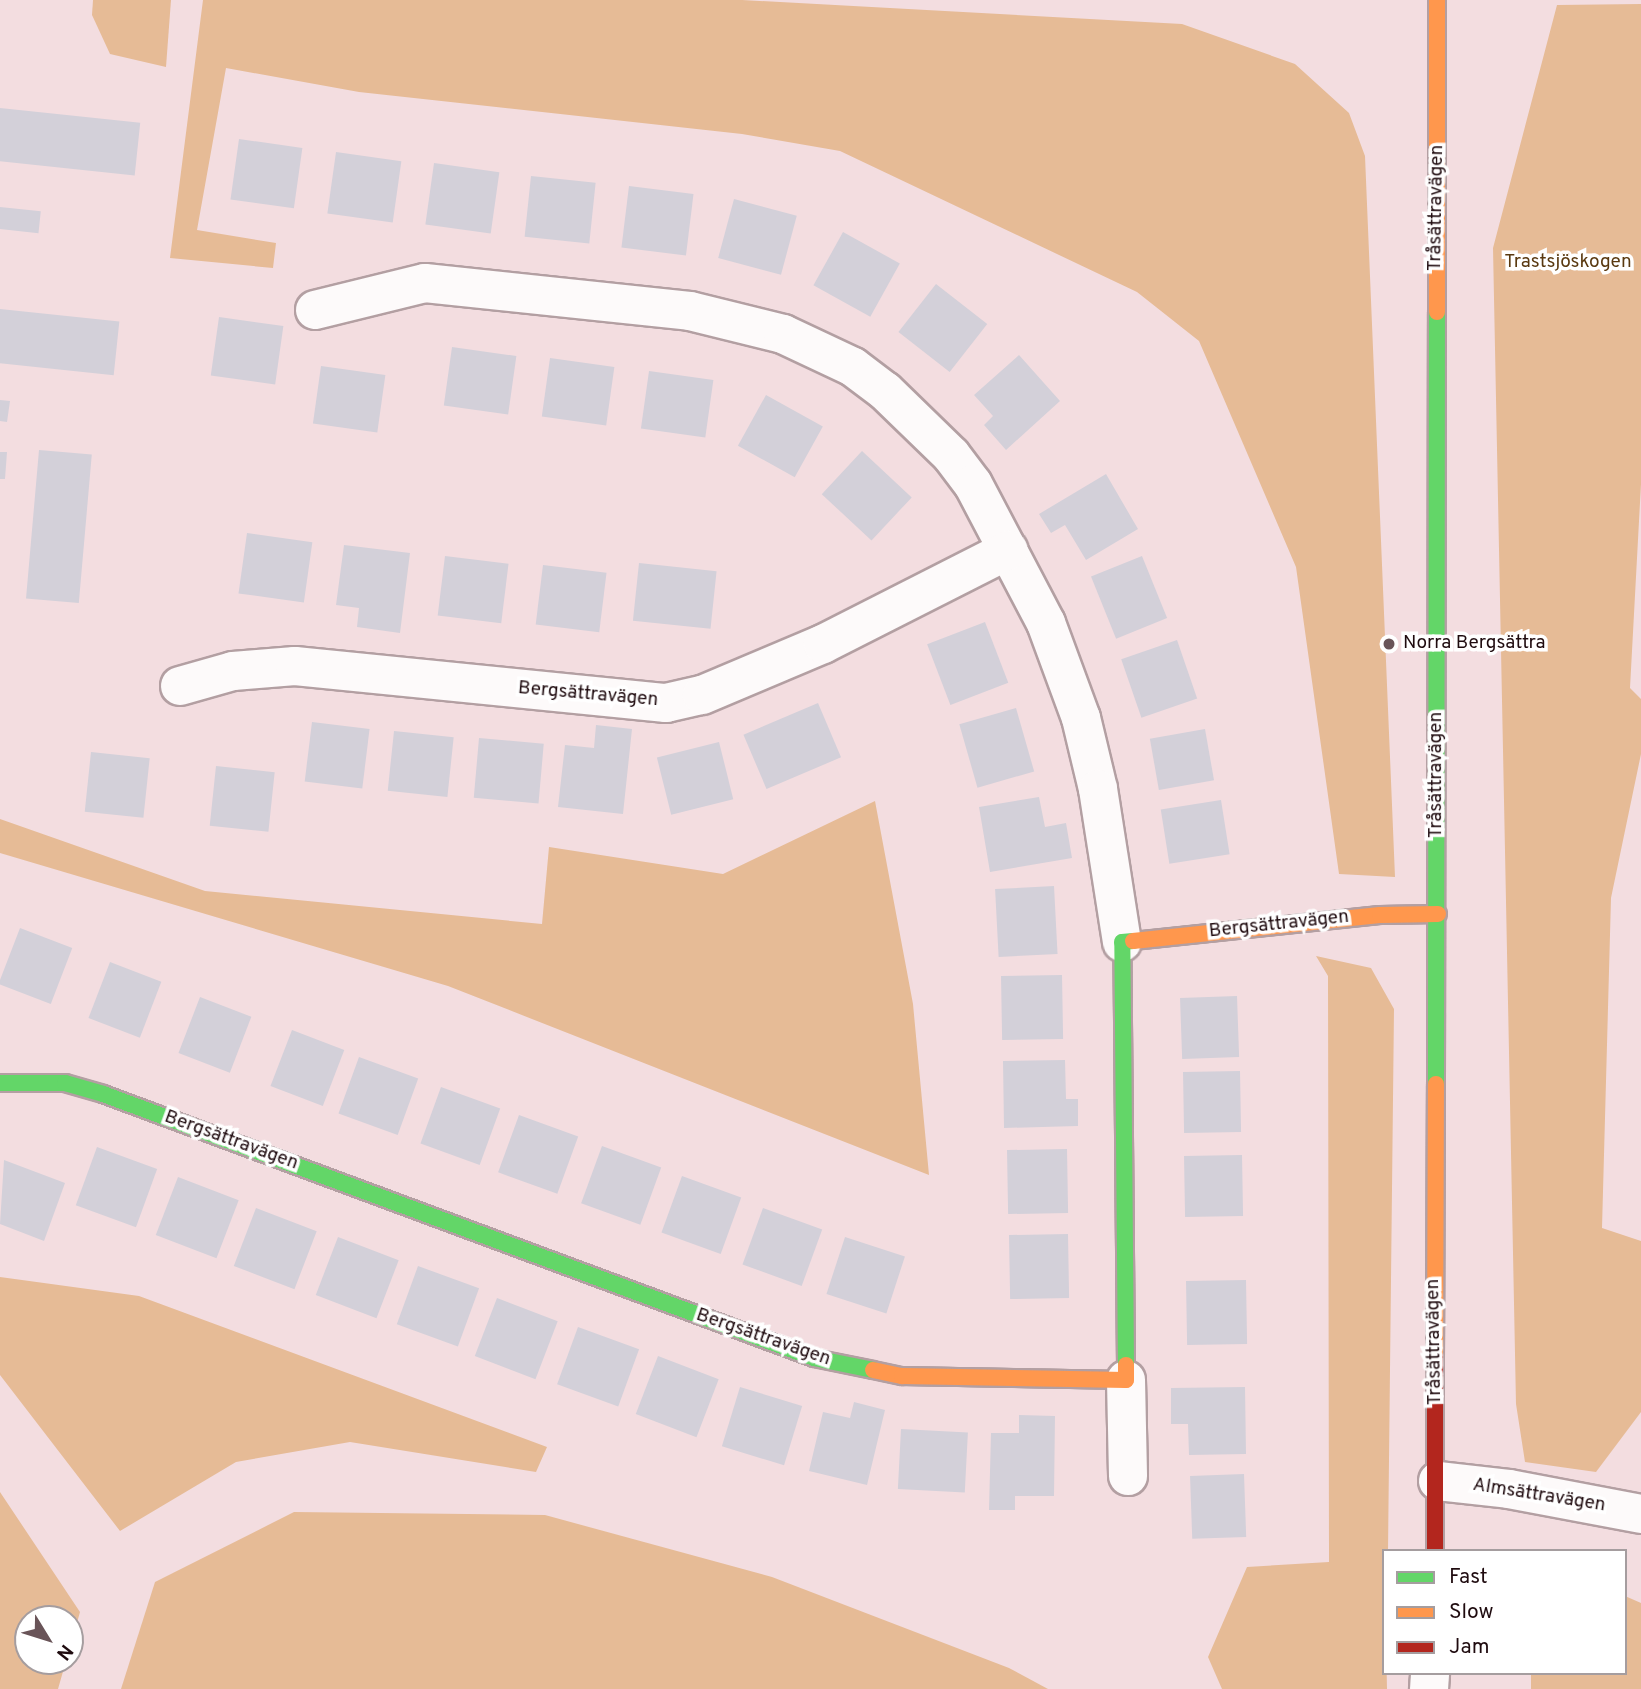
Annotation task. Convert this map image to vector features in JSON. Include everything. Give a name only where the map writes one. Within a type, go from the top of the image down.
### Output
[{"type":"street","name":"Tråsättravägen","points":[[1435,1549],[1437,1480],[1432,1244],[1438,914],[1437,0]]},
{"type":"street","points":[[315,310],[425,283],[690,312],[783,334],[853,367],[919,422],[973,484],[1046,623],[1081,718],[1098,789],[1122,942],[1128,1476]]},
{"type":"street","name":"Bergsättravägen","points":[[180,686],[233,671],[295,666],[641,702],[677,701],[702,695],[823,644],[1008,550]]},
{"type":"street","name":"Bergsättravägen","points":[[1122,942],[1380,915],[1438,914]]},
{"type":"street","name":"Bergsättravägen","points":[[0,1083],[65,1083],[103,1094],[814,1358],[902,1376],[1126,1380]]},
{"type":"street","name":"Almsättravägen","points":[[1437,1480],[1509,1489],[1641,1514]]},
{"type":"green space","points":[[93,0],[171,0],[166,67],[110,54],[92,15]]},
{"type":"green space","points":[[203,0],[742,0],[1182,24],[1295,64],[1349,113],[1365,156],[1395,877],[1339,874],[1296,567],[1199,341],[1137,292],[840,151],[742,134],[359,92],[226,68],[197,230],[276,243],[273,268],[170,258]]},
{"type":"green space","name":"Trastsjöskogen","points":[[1641,4],[1641,484],[1630,688],[1641,699],[1641,754],[1611,898],[1602,1228],[1641,1241],[1641,1412],[1596,1472],[1525,1462],[1516,1404],[1493,248],[1557,5]]},
{"type":"green space","points":[[875,801],[913,1004],[929,1175],[448,986],[0,853],[0,819],[205,891],[542,924],[549,847],[723,874]]},
{"type":"green space","points":[[1316,956],[1371,968],[1394,1009],[1388,1549],[1382,1549],[1382,1675],[1387,1675],[1387,1689],[1222,1689],[1208,1657],[1247,1567],[1329,1562],[1328,976]]},
{"type":"green space","points":[[0,1277],[139,1296],[547,1447],[536,1472],[350,1442],[236,1462],[120,1531],[0,1375]]},
{"type":"green space","points":[[0,1492],[75,1605],[14,1605],[14,1675],[62,1675],[58,1689],[0,1689]]},
{"type":"green space","points":[[294,1512],[545,1515],[772,1577],[1009,1668],[1048,1689],[121,1689],[155,1582]]},
{"type":"green space","points":[[1627,1597],[1641,1603],[1641,1689],[1531,1689],[1531,1675],[1627,1675]]},
{"type":"building","points":[[0,108],[140,123],[135,175],[0,161]]},
{"type":"building","points":[[239,139],[302,148],[294,208],[231,199]]},
{"type":"building","points":[[336,152],[401,161],[393,223],[327,213]]},
{"type":"building","points":[[434,163],[499,172],[491,234],[425,224]]},
{"type":"building","points":[[531,176],[596,183],[589,243],[525,237]]},
{"type":"building","points":[[629,186],[694,194],[686,255],[621,248]]},
{"type":"building","points":[[734,199],[797,216],[781,275],[718,258]]},
{"type":"building","points":[[0,207],[41,211],[38,233],[0,229]]},
{"type":"building","points":[[843,232],[900,264],[870,317],[813,285]]},
{"type":"building","points":[[936,284],[987,324],[950,372],[898,332]]},
{"type":"building","points":[[0,309],[119,322],[114,375],[0,363]]},
{"type":"building","points":[[219,317],[283,326],[275,384],[211,375]]},
{"type":"building","points":[[452,347],[516,356],[508,414],[444,405]]},
{"type":"building","points":[[1019,355],[1060,401],[1006,450],[984,425],[993,416],[974,395]]},
{"type":"building","points":[[550,358],[614,367],[606,425],[542,416]]},
{"type":"building","points":[[321,366],[385,375],[377,432],[313,423]]},
{"type":"building","points":[[649,371],[713,380],[705,437],[641,428]]},
{"type":"building","points":[[766,395],[823,427],[795,477],[738,446]]},
{"type":"building","points":[[0,400],[10,401],[7,422],[0,421]]},
{"type":"building","points":[[39,450],[92,455],[79,603],[26,598]]},
{"type":"building","points":[[862,451],[912,497],[871,541],[822,494]]},
{"type":"building","points":[[0,452],[7,452],[5,479],[0,479]]},
{"type":"building","points":[[1106,474],[1138,529],[1086,560],[1065,525],[1051,533],[1039,514]]},
{"type":"building","points":[[247,533],[312,542],[304,603],[239,593]]},
{"type":"building","points":[[344,545],[410,553],[400,633],[357,627],[359,608],[336,605]]},
{"type":"building","points":[[445,556],[509,564],[501,623],[438,616]]},
{"type":"building","points":[[1142,556],[1167,618],[1116,639],[1091,577]]},
{"type":"building","points":[[639,563],[717,571],[711,629],[633,621]]},
{"type":"building","points":[[543,565],[607,573],[599,632],[536,625]]},
{"type":"building","points":[[985,622],[1008,683],[950,705],[927,644]]},
{"type":"building","points":[[1177,640],[1197,699],[1141,718],[1121,659]]},
{"type":"building","points":[[818,703],[841,757],[766,789],[743,735]]},
{"type":"building","points":[[1016,708],[1034,771],[977,788],[959,724]]},
{"type":"building","points":[[312,722],[370,729],[362,789],[305,782]]},
{"type":"building","points":[[596,725],[632,729],[623,814],[558,807],[565,745],[594,748]]},
{"type":"building","points":[[1205,729],[1214,780],[1159,790],[1150,739]]},
{"type":"building","points":[[394,731],[454,737],[447,797],[388,791]]},
{"type":"building","points":[[479,738],[544,744],[539,803],[474,798]]},
{"type":"building","points":[[719,742],[733,799],[671,815],[657,757]]},
{"type":"building","points":[[91,752],[150,758],[143,818],[85,812]]},
{"type":"building","points":[[216,766],[275,772],[268,832],[210,826]]},
{"type":"building","points":[[1039,797],[1045,827],[1066,823],[1072,858],[990,872],[979,807]]},
{"type":"building","points":[[1221,800],[1230,854],[1169,864],[1161,810]]},
{"type":"building","points":[[1054,886],[1058,954],[999,957],[995,889]]},
{"type":"building","points":[[20,928],[72,948],[51,1004],[0,985]]},
{"type":"building","points":[[110,962],[161,982],[140,1038],[88,1018]]},
{"type":"building","points":[[1062,975],[1063,1039],[1002,1040],[1001,976]]},
{"type":"building","points":[[1237,996],[1239,1057],[1182,1059],[1180,998]]},
{"type":"building","points":[[200,997],[251,1017],[230,1073],[178,1053]]},
{"type":"building","points":[[292,1030],[344,1050],[323,1106],[270,1086]]},
{"type":"building","points":[[359,1057],[418,1079],[398,1135],[338,1113]]},
{"type":"building","points":[[1065,1060],[1066,1099],[1078,1099],[1078,1126],[1004,1128],[1003,1061]]},
{"type":"building","points":[[1240,1071],[1241,1132],[1184,1133],[1183,1072]]},
{"type":"building","points":[[441,1087],[500,1109],[480,1165],[420,1143]]},
{"type":"building","points":[[519,1115],[578,1137],[557,1194],[498,1172]]},
{"type":"building","points":[[602,1146],[661,1168],[640,1225],[581,1203]]},
{"type":"building","points":[[97,1147],[157,1169],[136,1227],[76,1205]]},
{"type":"building","points":[[1067,1149],[1068,1213],[1008,1214],[1007,1150]]},
{"type":"building","points":[[1242,1155],[1243,1216],[1185,1217],[1184,1156]]},
{"type":"building","points":[[4,1160],[65,1183],[44,1241],[0,1224]]},
{"type":"building","points":[[682,1176],[741,1198],[721,1254],[661,1232]]},
{"type":"building","points":[[178,1177],[239,1200],[216,1258],[156,1235]]},
{"type":"building","points":[[256,1208],[317,1231],[294,1289],[234,1266]]},
{"type":"building","points":[[763,1208],[822,1230],[802,1286],[742,1264]]},
{"type":"building","points":[[1068,1234],[1069,1298],[1010,1299],[1009,1235]]},
{"type":"building","points":[[338,1237],[399,1260],[376,1318],[316,1295]]},
{"type":"building","points":[[845,1237],[905,1256],[886,1314],[826,1294]]},
{"type":"building","points":[[418,1266],[479,1288],[458,1346],[397,1324]]},
{"type":"building","points":[[1246,1280],[1247,1344],[1187,1345],[1186,1281]]},
{"type":"building","points":[[497,1298],[558,1321],[535,1379],[475,1356]]},
{"type":"building","points":[[578,1327],[639,1349],[618,1407],[557,1384]]},
{"type":"building","points":[[658,1356],[719,1379],[696,1437],[636,1414]]},
{"type":"building","points":[[740,1387],[802,1406],[784,1465],[722,1446]]},
{"type":"building","points":[[1245,1387],[1246,1454],[1189,1455],[1188,1424],[1171,1424],[1171,1388]]},
{"type":"building","points":[[854,1402],[885,1410],[867,1485],[809,1471],[823,1412],[850,1418]]},
{"type":"building","points":[[1019,1415],[1055,1416],[1054,1496],[1015,1496],[1015,1510],[989,1510],[991,1433],[1019,1433]]},
{"type":"building","points":[[901,1429],[968,1433],[965,1492],[898,1489]]},
{"type":"building","points":[[1244,1474],[1246,1537],[1192,1539],[1190,1476]]},
{"type":"traffic: fast","points":[[1436,1084],[1437,312]]},
{"type":"traffic: fast","points":[[1126,1365],[1122,942],[1133,941]]},
{"type":"traffic: fast","points":[[0,1083],[65,1083],[103,1094],[814,1358],[873,1370]]},
{"type":"traffic: slow","points":[[1437,0],[1437,312]]},
{"type":"traffic: slow","points":[[1133,941],[1380,915],[1438,914]]},
{"type":"traffic: slow","points":[[1435,1357],[1436,1084]]},
{"type":"traffic: slow","points":[[873,1370],[902,1376],[1126,1380],[1126,1365]]},
{"type":"traffic: jam","points":[[1435,1357],[1435,1549]]},
{"type":"place","name":"Norra Bergsättra","points":[[1389,644]]}]
